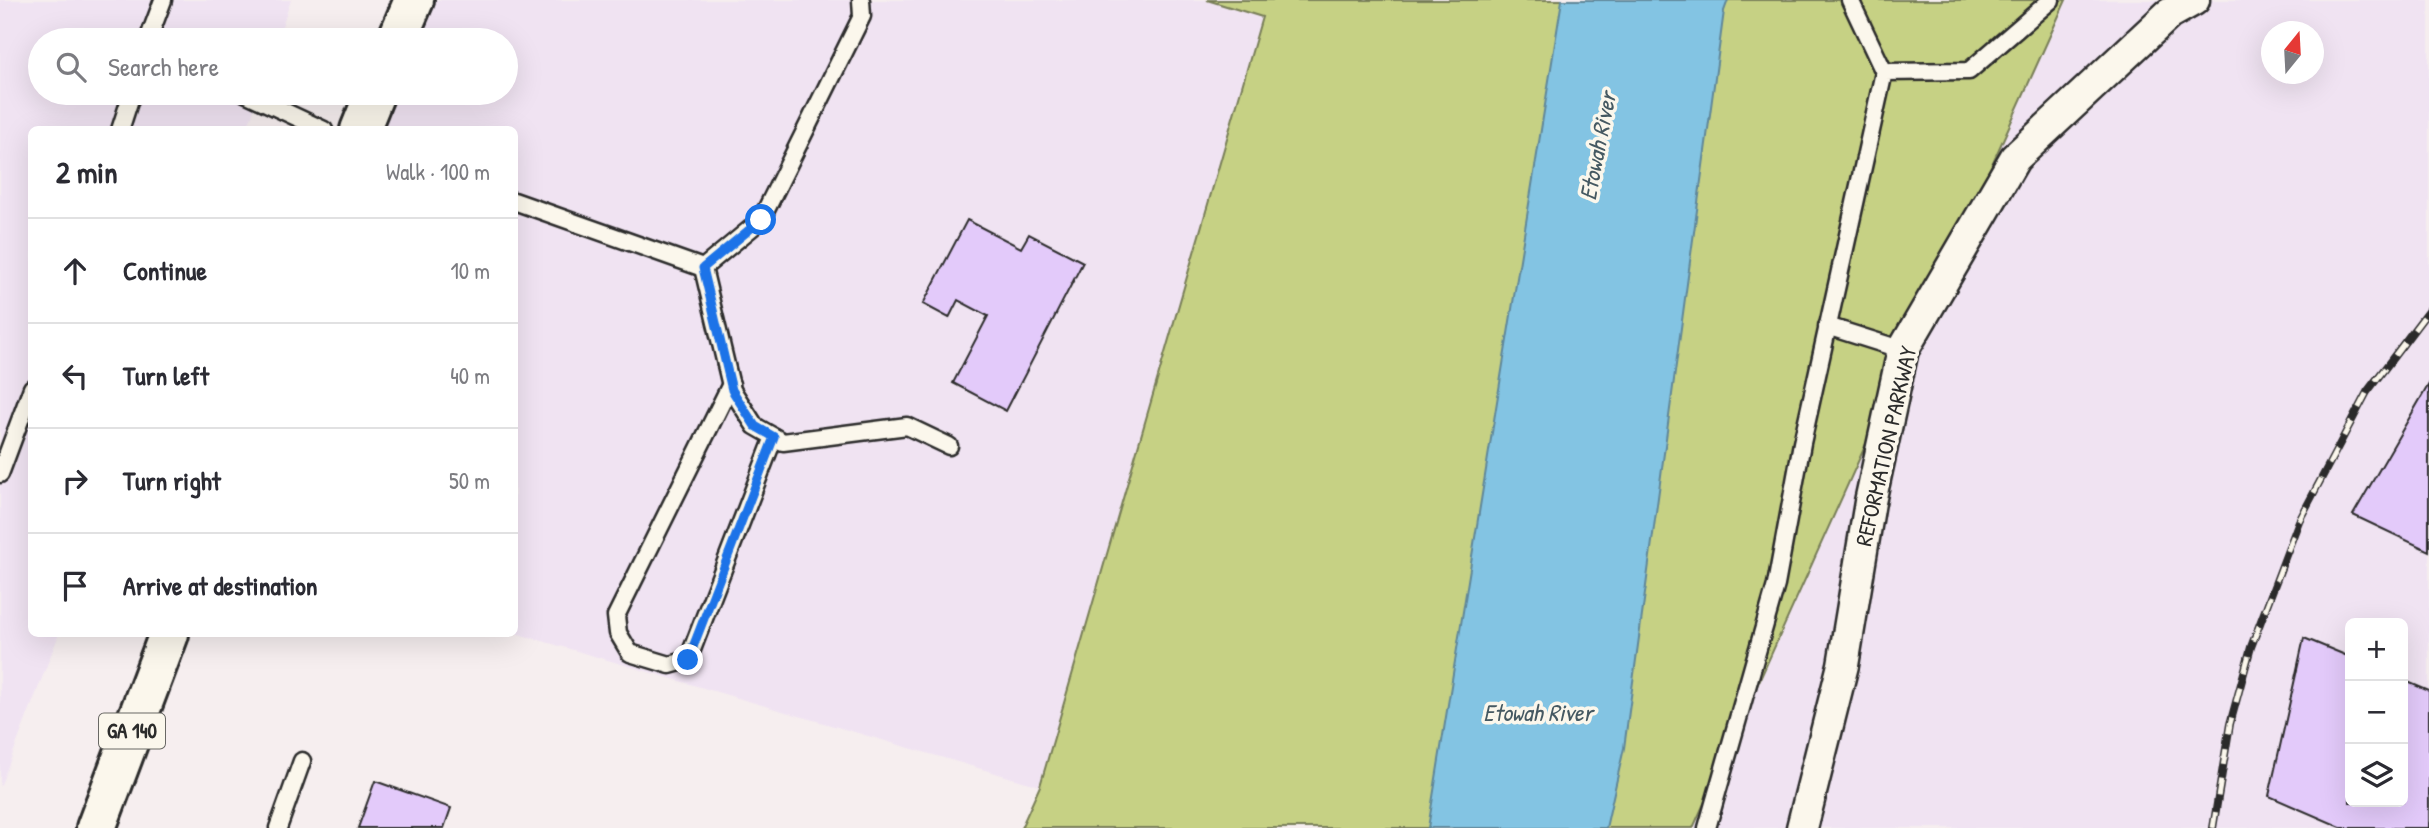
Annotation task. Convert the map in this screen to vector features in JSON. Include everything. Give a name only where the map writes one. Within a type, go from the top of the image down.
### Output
[{"type":"main road","points":[[402,28],[414,0]]},
{"type":"main road","points":[[362,126],[370,105]]},
{"type":"main road","name":"GA 140","points":[[96,828],[168,637]]},
{"type":"street","name":"REFORMATION PARKWAY","points":[[1802,828],[1843,665],[1871,502],[1903,350],[2015,158],[2169,14],[2194,0]]},
{"type":"lane","points":[[152,28],[163,0]]},
{"type":"lane","points":[[703,268],[761,220],[862,16],[861,0]]},
{"type":"lane","points":[[1707,828],[1776,585],[1802,443],[1884,72],[1850,0]]},
{"type":"lane","points":[[1884,72],[1969,71],[2052,0]]},
{"type":"lane","points":[[121,126],[128,105]]},
{"type":"lane","points":[[271,105],[315,126]]},
{"type":"lane","points":[[518,202],[703,268]]},
{"type":"lane","points":[[703,268],[731,384],[755,426],[783,442],[907,426],[950,446]]},
{"type":"lane","points":[[1828,327],[1903,350]]},
{"type":"lane","points":[[731,384],[616,616],[618,633],[630,653],[670,665],[688,660],[774,437]]},
{"type":"lane","points":[[0,474],[28,399]]},
{"type":"lane","points":[[278,828],[302,761]]},
{"type":"shaded area","points":[[0,0],[291,0],[281,28],[28,28],[28,105],[256,105],[248,126],[28,126],[28,637],[58,637],[0,787]]},
{"type":"shaded area","points":[[414,0],[1207,0],[1262,17],[1040,786],[518,634],[518,126],[360,126],[367,105],[518,105],[518,28],[401,28]]},
{"type":"shaded area","points":[[2066,0],[2429,0],[2429,828],[1693,828]]},
{"type":"green space","points":[[1207,0],[2066,0],[1693,828],[1021,828],[1040,786],[1262,17]]},
{"type":"water","name":"Etowah River","points":[[1562,0],[1728,0],[1724,11],[1624,748],[1606,828],[1428,828]]},
{"type":"building","points":[[967,220],[1021,248],[1029,234],[1083,262],[1006,411],[953,383],[988,316],[958,300],[949,318],[923,304]]},
{"type":"building","points":[[2429,384],[2429,551],[2353,515]]},
{"type":"building","points":[[2304,638],[2345,655],[2345,807],[2408,807],[2408,682],[2429,691],[2429,828],[2343,828],[2269,796]]},
{"type":"building","points":[[375,781],[451,808],[444,828],[358,828]]},
{"type":"railway","points":[[2213,828],[2230,724],[2251,647],[2299,521],[2367,392],[2429,310]]},
{"type":"route","points":[[688,660],[774,437],[755,426],[732,390],[703,268],[761,220]]}]
